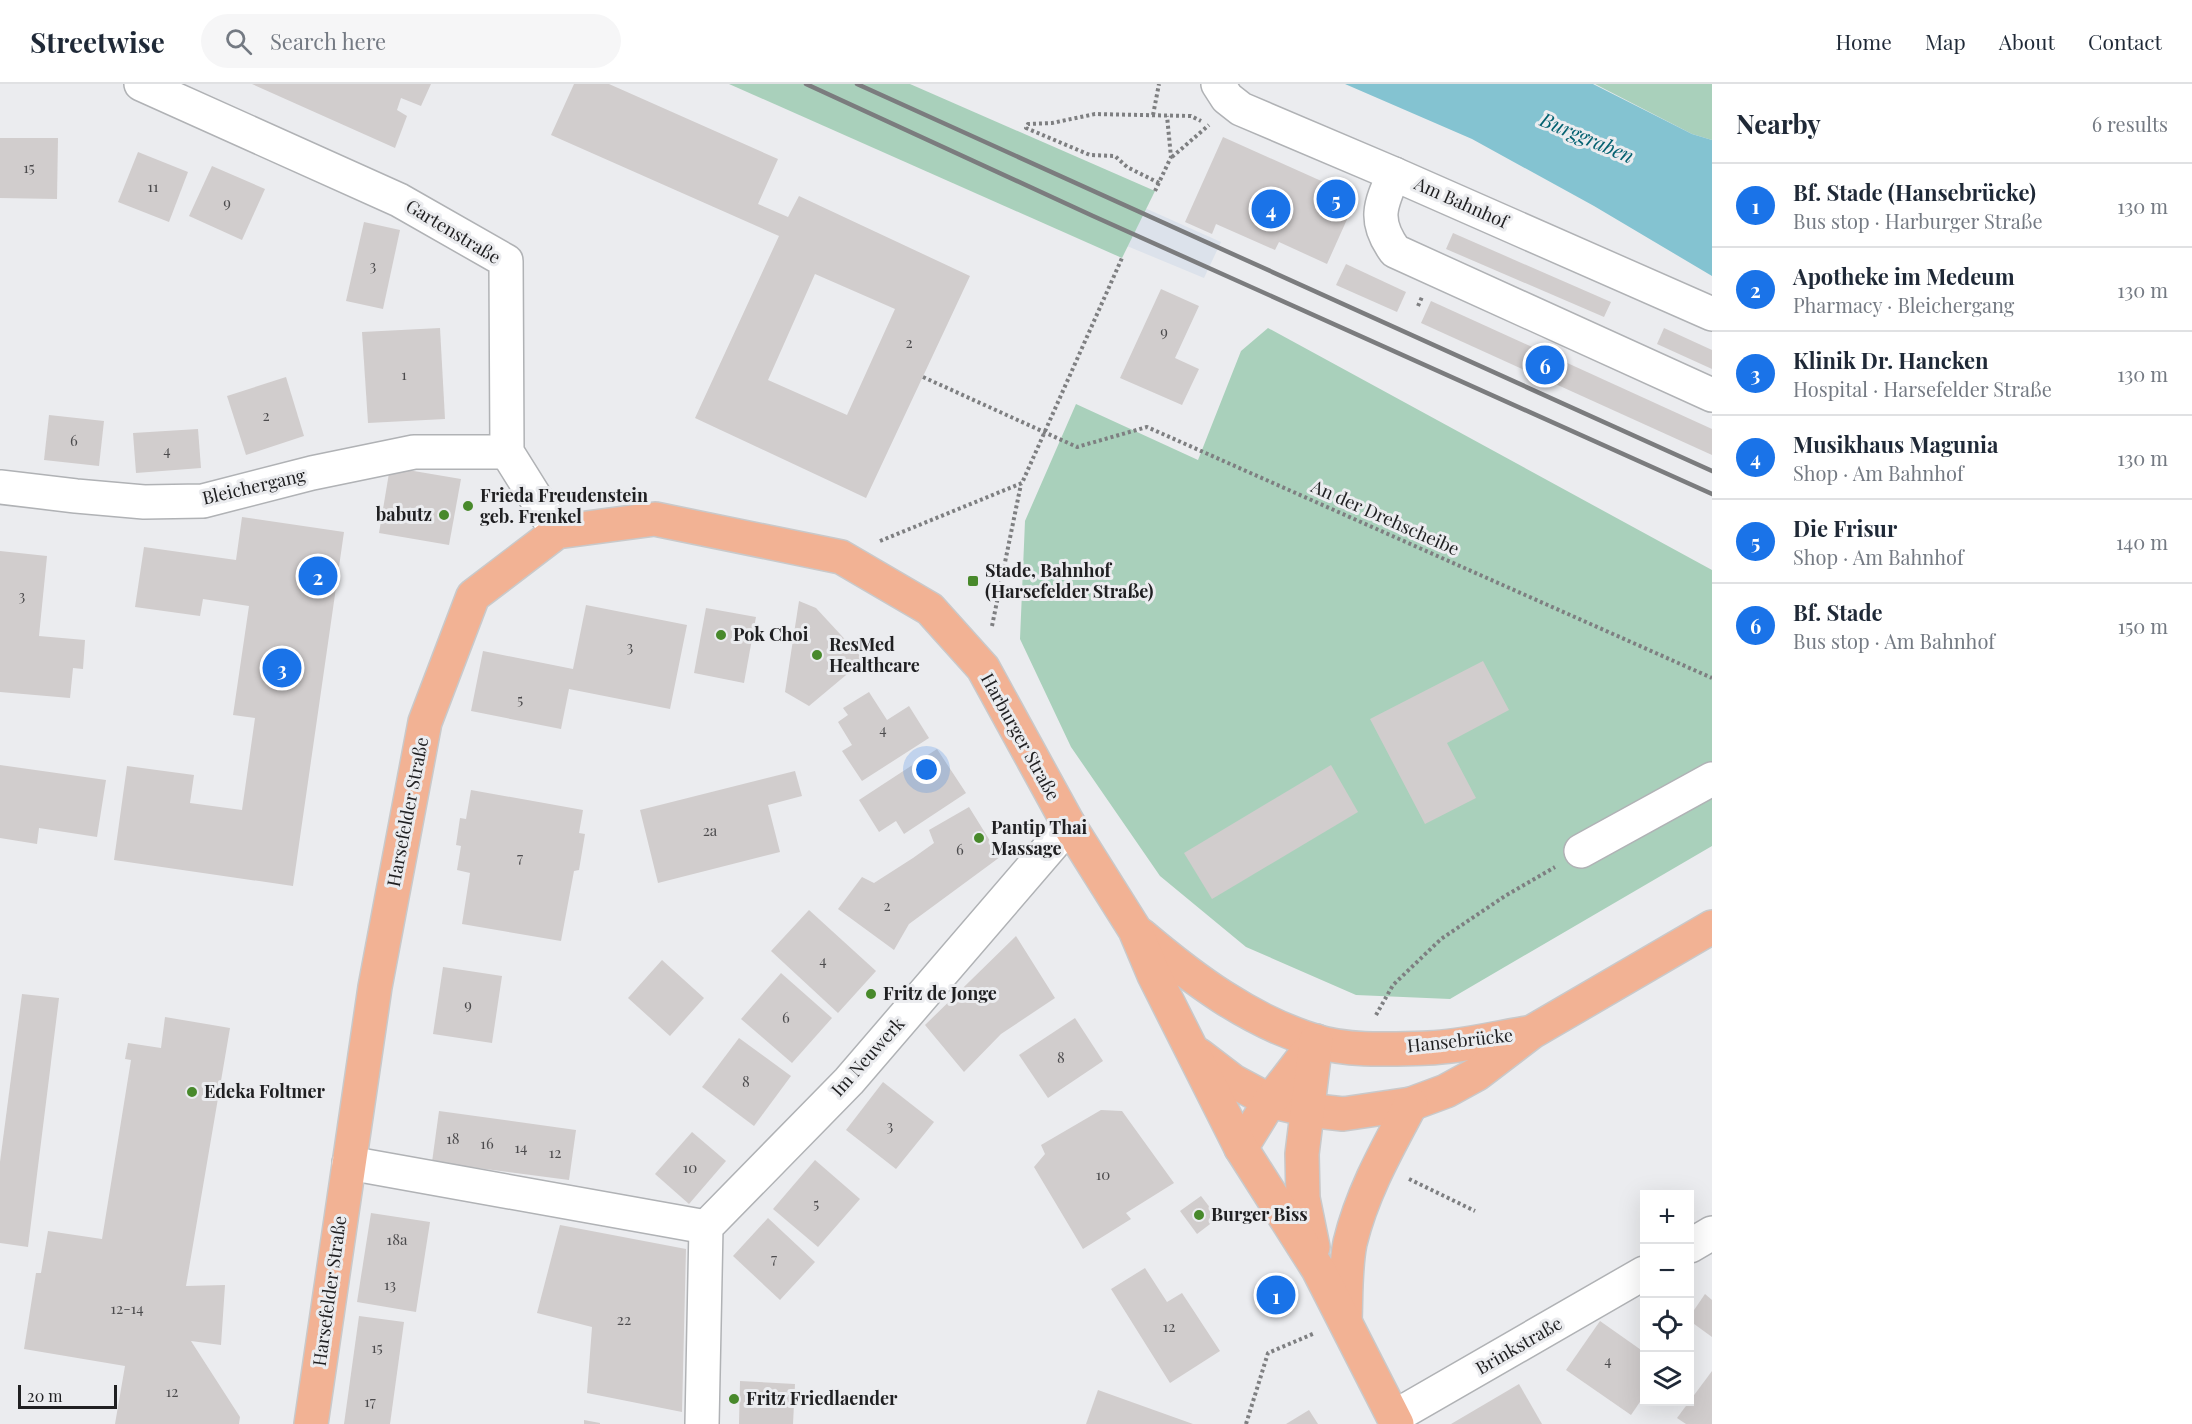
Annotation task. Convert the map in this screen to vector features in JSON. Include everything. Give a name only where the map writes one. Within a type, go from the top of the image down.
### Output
[{"type":"main road","name":"Harsefelder Straße","points":[[310,1424],[375,987],[425,722],[473,596],[557,532],[655,519],[841,557]]},
{"type":"main road","name":"Harburger Straße","points":[[841,557],[930,609],[983,668],[1069,825],[1135,930],[1154,975],[1241,1148],[1318,1269],[1395,1421]]},
{"type":"main road","name":"Hansebrücke","points":[[1193,1051],[1233,1081],[1270,1101],[1308,1110],[1343,1114],[1410,1104],[1446,1091],[1477,1074],[1532,1032],[1712,927]]},
{"type":"main road","name":"Harburger Straße","points":[[1135,930],[1172,962],[1258,1019],[1316,1041],[1302,1154],[1303,1198],[1318,1269]]},
{"type":"main road","name":"Hansebrücke","points":[[1316,1041],[1358,1048],[1430,1048],[1532,1032]]},
{"type":"main road","points":[[1241,1148],[1270,1101],[1316,1041]]},
{"type":"main road","points":[[1344,1321],[1350,1245],[1363,1201],[1410,1104]]},
{"type":"street","name":"Gartenstraße","points":[[141,84],[399,200],[506,261],[507,452]]},
{"type":"street","name":"Am Bahnhof","points":[[1218,84],[1227,98],[1241,108],[1712,314]]},
{"type":"street","points":[[1394,174],[1381,203],[1381,211],[1385,238],[1395,251],[1712,395]]},
{"type":"street","name":"Bleichergang","points":[[0,487],[121,500],[203,501],[312,473],[414,452],[507,452]]},
{"type":"street","points":[[507,452],[557,532]]},
{"type":"street","points":[[1581,851],[1712,779]]},
{"type":"street","name":"Im Neuwerk","points":[[706,1227],[849,1081],[1069,825]]},
{"type":"street","points":[[349,1163],[706,1227],[702,1424]]},
{"type":"street","points":[[1693,1244],[1712,1233]]},
{"type":"street","name":"Brinkstraße","points":[[1395,1421],[1640,1275]]},
{"type":"path","points":[[1153,115],[1159,84]]},
{"type":"path","points":[[1159,183],[1127,167],[1115,156],[1090,155],[1026,128],[1028,124],[1052,123],[1095,114],[1167,116],[1171,157]]},
{"type":"path","points":[[1155,191],[1171,157],[1210,125]]},
{"type":"path","points":[[983,668],[1022,483],[1122,258]]},
{"type":"path","name":"An der Drehscheibe","points":[[923,376],[1077,447],[1147,427],[1712,678]]},
{"type":"path","points":[[841,557],[1022,483]]},
{"type":"path","points":[[1358,1048],[1393,985],[1441,939],[1505,896],[1581,851]]},
{"type":"path","points":[[1246,1424],[1268,1353],[1344,1321]]},
{"type":"shaded area","points":[[867,84],[1221,242],[1204,278],[1009,197]]},
{"type":"green space","points":[[729,84],[910,84],[1155,191],[1122,258]]},
{"type":"green space","points":[[1595,84],[1712,84],[1712,140],[1692,134]]},
{"type":"green space","points":[[1268,328],[1712,570],[1712,846],[1450,999],[1356,995],[1246,947],[1160,876],[1071,747],[1020,639],[1025,521],[1076,404],[1198,460],[1241,351]]},
{"type":"water","name":"Burggraben","points":[[1345,84],[1593,84],[1692,134],[1712,140],[1712,276],[1594,206],[1472,139]]},
{"type":"building","points":[[252,84],[431,84],[421,106],[401,98],[397,110],[407,116],[395,148]]},
{"type":"building","points":[[574,84],[609,84],[778,159],[758,204],[788,217],[799,196],[970,276],[866,498],[695,418],[779,236],[551,135]],"holes":[[[815,274],[895,309],[847,415],[768,380]]]},
{"type":"building","points":[[1223,137],[1357,197],[1327,264],[1279,242],[1275,250],[1216,224],[1212,234],[1185,222]]},
{"type":"building","points":[[0,138],[58,138],[57,199],[0,198]]},
{"type":"building","points":[[138,152],[188,172],[169,222],[118,202]]},
{"type":"building","points":[[212,166],[265,189],[242,240],[189,216]]},
{"type":"building","points":[[364,222],[400,230],[383,309],[346,301]]},
{"type":"building","points":[[1453,233],[1611,302],[1604,317],[1446,249]]},
{"type":"building","points":[[1346,264],[1406,292],[1397,312],[1336,285]]},
{"type":"building","points":[[1161,289],[1199,306],[1175,358],[1199,369],[1182,405],[1120,378]]},
{"type":"building","points":[[1431,301],[1712,429],[1712,455],[1421,323]]},
{"type":"building","points":[[440,328],[445,419],[368,423],[362,332]]},
{"type":"building","points":[[1664,328],[1712,350],[1712,369],[1657,344]]},
{"type":"building","points":[[286,377],[304,436],[246,455],[227,396]]},
{"type":"building","points":[[49,415],[104,421],[99,466],[44,460]]},
{"type":"building","points":[[198,429],[201,468],[136,473],[133,433]]},
{"type":"building","points":[[390,467],[461,479],[449,545],[379,533]]},
{"type":"building","points":[[242,517],[344,532],[293,886],[114,860],[127,766],[194,775],[190,803],[242,810],[255,718],[233,715],[249,606],[203,599],[200,616],[135,607],[144,547],[236,560]]},
{"type":"building","points":[[0,551],[47,556],[39,636],[85,640],[83,669],[73,668],[70,698],[0,692]]},
{"type":"building","points":[[799,601],[816,608],[864,660],[809,706],[785,692]]},
{"type":"building","points":[[586,605],[687,625],[670,709],[569,689],[561,729],[471,711],[483,651],[573,669]]},
{"type":"building","points":[[706,608],[756,617],[744,683],[694,673]]},
{"type":"building","points":[[1483,661],[1509,710],[1447,743],[1476,798],[1425,824],[1370,719]]},
{"type":"building","points":[[869,692],[887,720],[909,706],[929,738],[862,781],[842,751],[852,745],[838,722],[848,715],[843,708]]},
{"type":"building","points":[[937,749],[966,793],[904,834],[896,821],[879,832],[859,800]]},
{"type":"building","points":[[0,765],[106,780],[97,837],[39,828],[37,844],[0,838]]},
{"type":"building","points":[[1331,765],[1358,812],[1212,899],[1184,853]]},
{"type":"building","points":[[795,771],[802,796],[768,805],[780,852],[658,883],[640,810]]},
{"type":"building","points":[[471,790],[583,810],[579,833],[585,834],[579,870],[574,871],[561,941],[462,924],[470,873],[457,870],[461,846],[456,845],[460,818],[466,819]]},
{"type":"building","points":[[969,807],[1000,857],[909,924],[894,950],[838,909],[862,877],[874,883],[913,858],[934,843],[929,830]]},
{"type":"building","points":[[809,910],[876,971],[838,1013],[771,951]]},
{"type":"building","points":[[1016,936],[1055,998],[1001,1034],[964,1072],[925,1025]]},
{"type":"building","points":[[662,960],[704,998],[670,1036],[628,998]]},
{"type":"building","points":[[443,967],[502,976],[492,1043],[433,1034]]},
{"type":"building","points":[[781,973],[832,1018],[792,1063],[741,1019]]},
{"type":"building","points":[[22,994],[59,998],[28,1247],[0,1243],[0,1162]]},
{"type":"building","points":[[165,1017],[230,1028],[186,1286],[225,1285],[221,1345],[191,1341],[240,1417],[239,1424],[115,1424],[125,1366],[24,1349],[36,1273],[41,1273],[48,1231],[102,1239],[131,1060],[125,1059],[128,1043],[161,1048]]},
{"type":"building","points":[[1075,1018],[1103,1061],[1048,1098],[1019,1055]]},
{"type":"building","points":[[739,1038],[791,1076],[754,1126],[702,1087]]},
{"type":"building","points":[[883,1082],[934,1122],[896,1169],[846,1130]]},
{"type":"building","points":[[1101,1110],[1122,1111],[1174,1183],[1126,1213],[1131,1219],[1083,1249],[1034,1167],[1045,1154],[1041,1145]]},
{"type":"building","points":[[439,1111],[576,1130],[569,1180],[432,1162]]},
{"type":"building","points":[[692,1132],[726,1161],[689,1204],[655,1174]]},
{"type":"building","points":[[815,1160],[860,1199],[818,1247],[773,1209]]},
{"type":"building","name":"Burger Biss","points":[[1201,1196],[1218,1218],[1197,1234],[1180,1211]]},
{"type":"building","points":[[371,1213],[430,1222],[416,1312],[357,1302]]},
{"type":"building","points":[[768,1218],[815,1262],[780,1300],[733,1256]]},
{"type":"building","points":[[560,1225],[686,1249],[682,1412],[587,1393],[592,1327],[537,1313]]},
{"type":"building","points":[[1145,1268],[1167,1302],[1182,1293],[1220,1351],[1170,1383],[1111,1289]]},
{"type":"building","points":[[1705,1294],[1712,1300],[1712,1337],[1694,1324],[1694,1310]]},
{"type":"building","points":[[359,1316],[404,1322],[390,1424],[344,1424]]},
{"type":"building","points":[[1600,1321],[1640,1349],[1640,1402],[1631,1415],[1566,1370]]},
{"type":"building","points":[[1712,1371],[1712,1424],[1686,1424],[1677,1418],[1686,1406],[1694,1406],[1694,1395]]},
{"type":"building","points":[[740,1381],[795,1384],[793,1424],[739,1424]]},
{"type":"building","points":[[1519,1384],[1542,1424],[1451,1424]]},
{"type":"building","points":[[1098,1390],[1193,1424],[1086,1424]]},
{"type":"building","points":[[1309,1410],[1318,1424],[1286,1424]]},
{"type":"building","points":[[584,1420],[600,1423],[600,1424],[584,1424]]},
{"type":"railway","points":[[806,84],[1093,216],[1712,494]]},
{"type":"railway","points":[[857,84],[1712,471]]},
{"type":"place","name":"Die Frisur","points":[[1336,199]]},
{"type":"place","name":"Musikhaus Magunia","points":[[1271,209]]},
{"type":"place","name":"Bf. Stade","points":[[1545,365]]},
{"type":"place","name":"Frieda Freudenstein geb. Frenkel","points":[[468,506]]},
{"type":"place","name":"babutz","points":[[444,515]]},
{"type":"place","name":"Apotheke im Medeum","points":[[318,576]]},
{"type":"place","name":"Stade, Bahnhof (Harsefelder Straße)","points":[[973,581]]},
{"type":"place","name":"Pok Choi","points":[[721,635]]},
{"type":"place","name":"ResMed Healthcare","points":[[817,655]]},
{"type":"place","name":"Klinik Dr. Hancken","points":[[282,668]]},
{"type":"place","name":"Pantip Thai Massage","points":[[979,838]]},
{"type":"place","name":"Fritz de Jonge","points":[[871,994]]},
{"type":"place","name":"Edeka Foltmer","points":[[192,1092]]},
{"type":"place","name":"Burger Biss","points":[[1199,1215]]},
{"type":"place","name":"Bf. Stade (Hansebrücke)","points":[[1276,1295]]},
{"type":"place","name":"Fritz Friedlaender","points":[[734,1399]]}]
